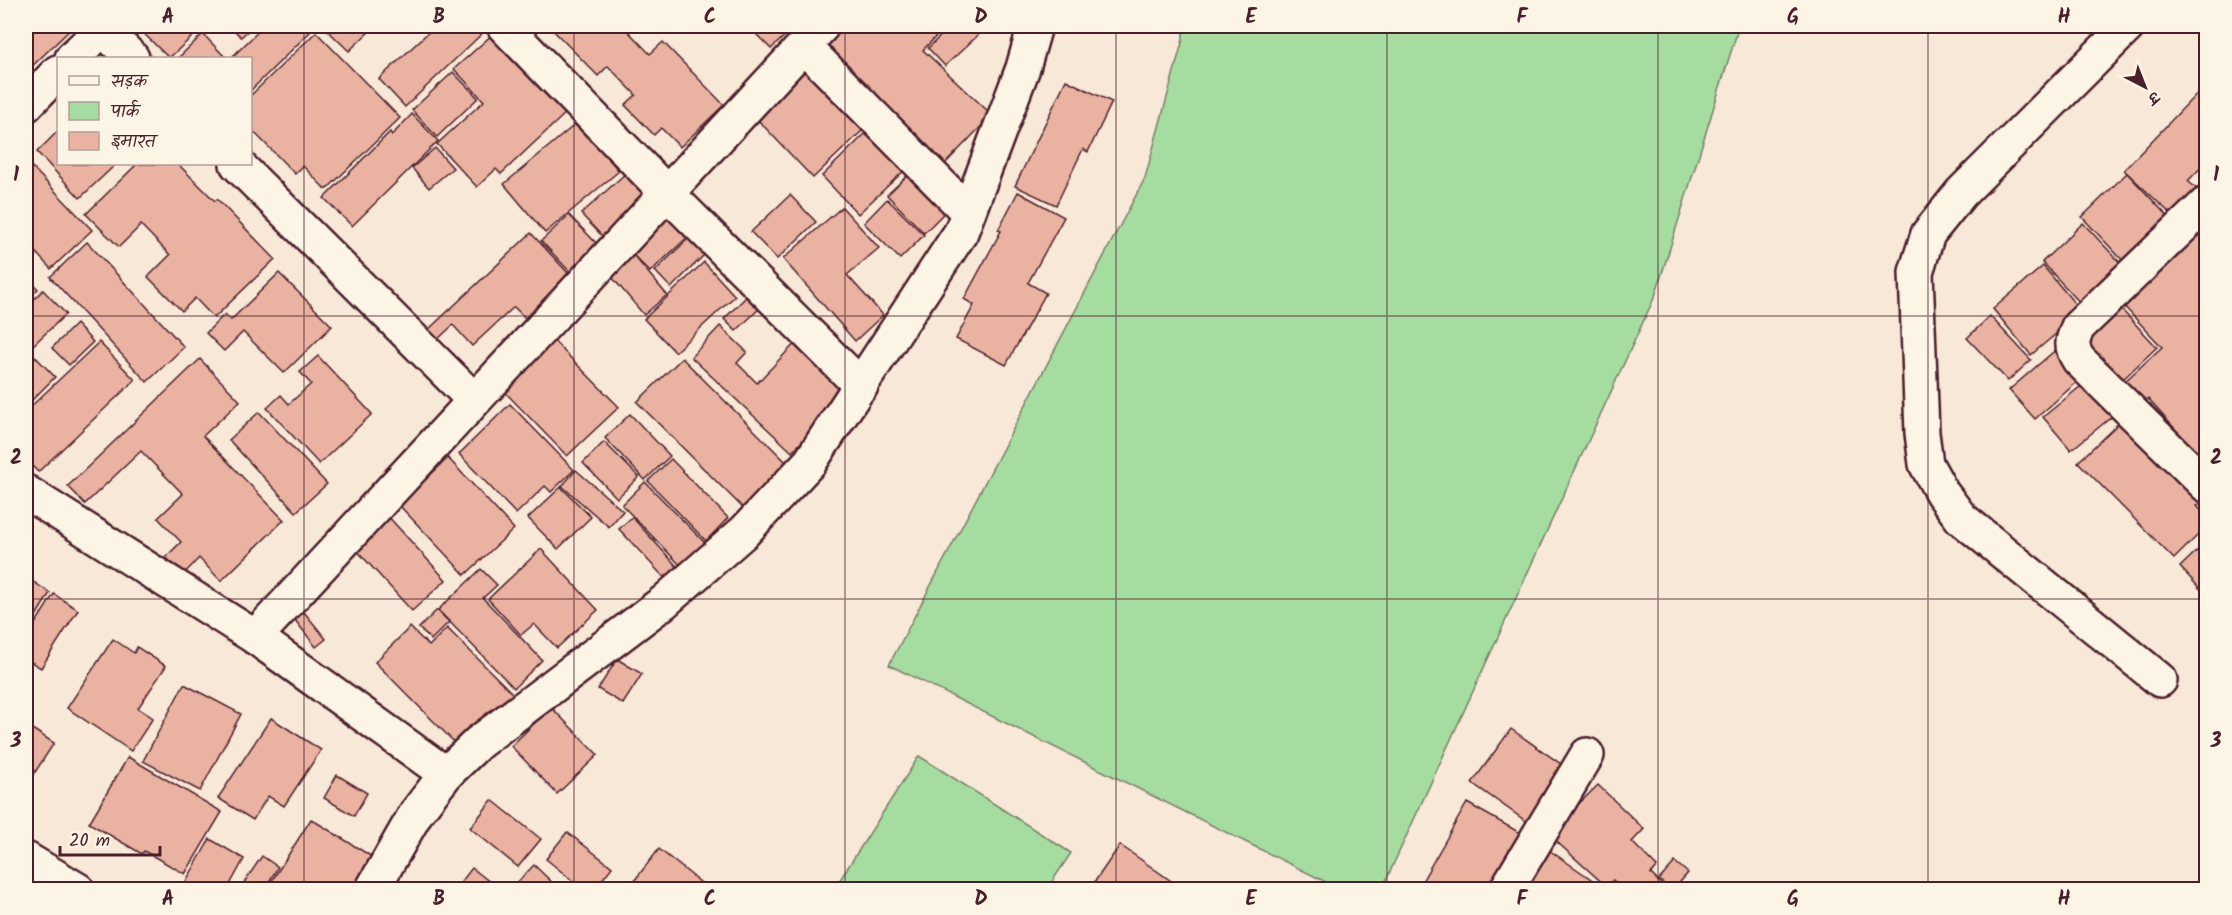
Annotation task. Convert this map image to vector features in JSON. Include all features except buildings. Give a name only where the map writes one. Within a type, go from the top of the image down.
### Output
[{"type":"street","points":[[504,26],[666,192],[861,386]]},
{"type":"street","points":[[372,890],[416,813],[446,774],[478,743],[664,602],[745,531],[810,462],[961,232],[1023,68],[1035,26]]},
{"type":"street","points":[[2128,26],[1960,193],[1928,234],[1916,272],[1922,433],[1926,464],[1942,494],[1961,518],[2160,680]]},
{"type":"street","points":[[73,57],[104,27],[131,57]]},
{"type":"street","points":[[255,637],[813,36],[968,212]]},
{"type":"street","points":[[26,105],[57,73]]},
{"type":"street","points":[[238,165],[474,400]]},
{"type":"street","points":[[2204,211],[2078,327],[2072,340],[2072,350],[2079,360],[2206,485]]},
{"type":"street","points":[[26,492],[255,637],[446,774]]},
{"type":"street","points":[[1506,890],[1587,755]]},
{"type":"street","points":[[26,859],[78,890]]},
{"type":"green space","points":[[1183,26],[1739,26],[1655,296],[1382,889],[1340,889],[889,665],[1145,178],[1183,39]]},
{"type":"green space","points":[[919,756],[1071,853],[1047,889],[834,889]]}]
